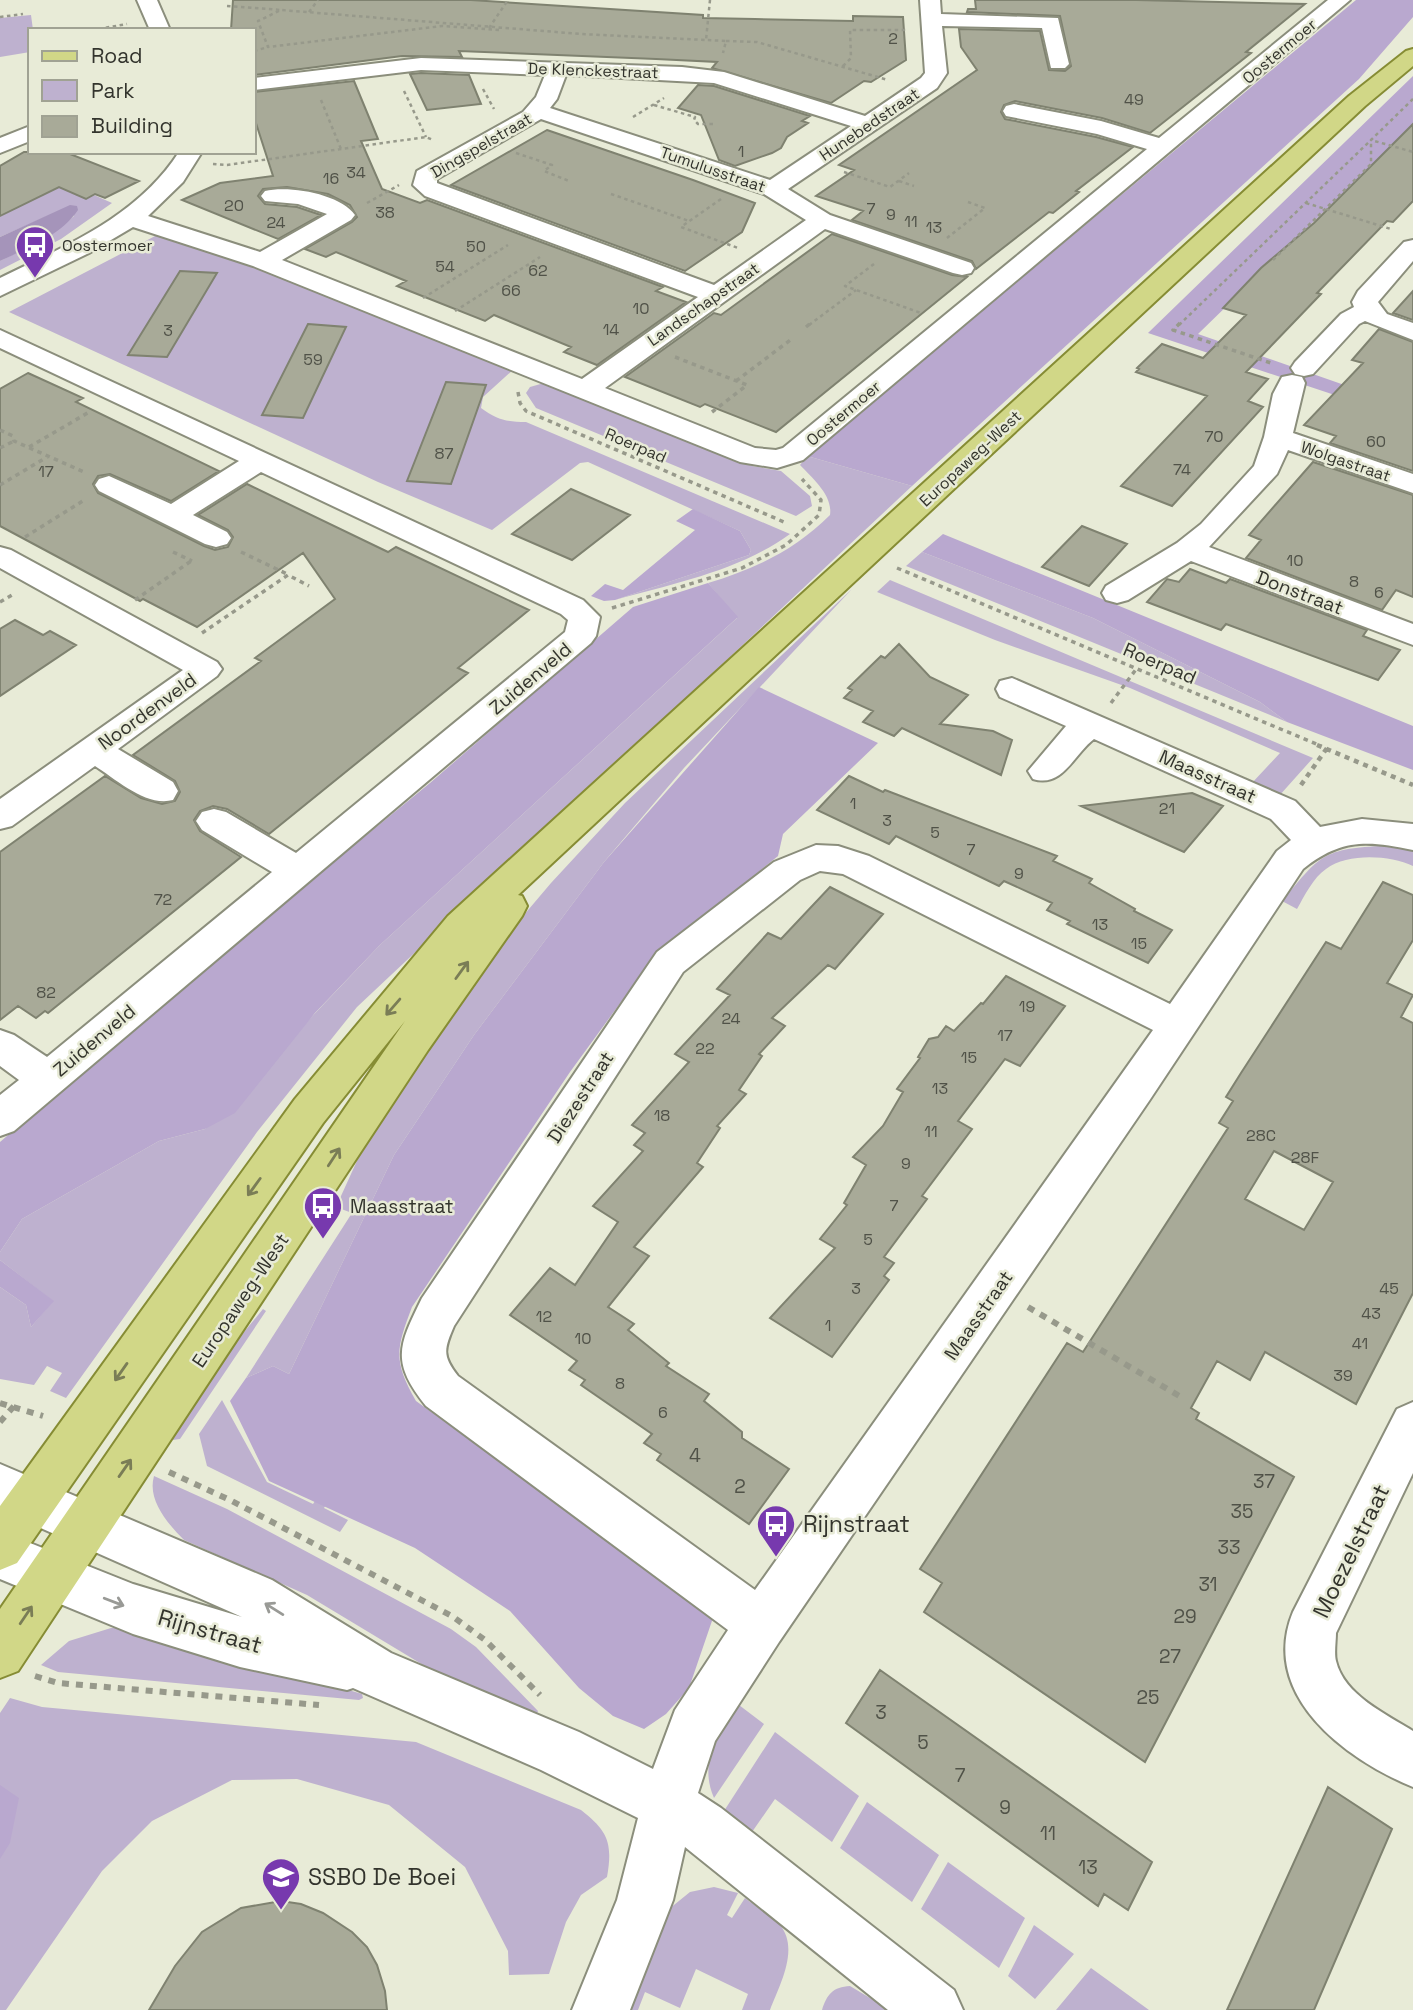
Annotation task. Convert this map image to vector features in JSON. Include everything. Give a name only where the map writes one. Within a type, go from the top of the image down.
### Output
[{"type":"main road","name":"Europaweg-West","points":[[1357,102],[1413,33]]},
{"type":"main road","name":"Europaweg-West","points":[[0,1546],[16,1494],[79,1433],[309,1111],[370,1033],[461,926],[1357,102],[1413,55]]},
{"type":"main road","name":"Europaweg-West","points":[[14,1664],[51,1577],[461,972],[496,923],[583,815]]},
{"type":"street","points":[[147,0],[158,25]]},
{"type":"street","name":"Oostermoer","points":[[777,459],[793,454],[1338,0]]},
{"type":"street","points":[[932,17],[1051,22],[1058,64]]},
{"type":"street","name":"Hunebedstraat","points":[[772,189],[929,83],[936,73],[932,17]]},
{"type":"street","name":"De Klenckestraat","points":[[256,84],[421,64],[708,76],[869,124]]},
{"type":"street","name":"Dingspelstraat","points":[[558,68],[538,111],[425,176],[425,185],[433,191],[717,295]]},
{"type":"street","name":"Tumulusstraat","points":[[538,111],[748,180],[772,189],[822,220],[962,268]]},
{"type":"street","points":[[1014,111],[1101,128],[1164,147]]},
{"type":"street","points":[[0,146],[28,133]]},
{"type":"street","points":[[0,288],[130,218],[198,158]]},
{"type":"street","points":[[262,261],[343,215],[339,210],[300,197],[273,196]]},
{"type":"street","points":[[130,218],[262,261],[399,313],[750,456],[777,459]]},
{"type":"street","name":"Landschapstraat","points":[[586,389],[822,220]]},
{"type":"street","points":[[1407,239],[1365,302],[1368,310],[1378,319],[1413,332]]},
{"type":"street","points":[[1290,372],[1350,319],[1368,310]]},
{"type":"street","points":[[0,338],[572,607],[584,617]]},
{"type":"street","name":"Wolgastraat","points":[[1117,593],[1188,549],[1211,530],[1267,468],[1278,437],[1290,372]]},
{"type":"street","name":"Wolgastraat","points":[[1278,437],[1413,484]]},
{"type":"street","points":[[172,516],[260,460]]},
{"type":"street","points":[[109,485],[218,540]]},
{"type":"street","name":"Noordenveld","points":[[0,817],[206,669],[111,616],[11,547]]},
{"type":"street","name":"Donstraat","points":[[1188,549],[1413,635]]},
{"type":"street","name":"Zuidenveld","points":[[0,1119],[580,636],[584,617]]},
{"type":"street","name":"Maasstraat","points":[[1012,689],[1283,810],[1314,842]]},
{"type":"street","points":[[1045,771],[1073,738],[1092,724]]},
{"type":"street","points":[[93,750],[161,791]]},
{"type":"street","points":[[214,821],[299,871]]},
{"type":"street","name":"Maasstraat","points":[[601,2010],[645,1900],[668,1805],[693,1728],[761,1624],[1135,1090],[1290,860],[1314,842],[1339,835],[1371,832],[1413,837]]},
{"type":"street","name":"Diezestraat","points":[[761,1624],[442,1391],[426,1373],[422,1346],[438,1312],[670,962],[787,871],[816,858],[838,859],[856,864],[1177,1025]]},
{"type":"street","points":[[6,1042],[48,1078]]},
{"type":"street","name":"Moezelstraat","points":[[1413,1424],[1311,1630],[1311,1664],[1327,1697],[1346,1718],[1413,1761]]},
{"type":"street","name":"Rijnstraat","points":[[16,1494],[255,1597],[373,1671],[560,1751],[668,1805],[702,1827],[934,2010]]},
{"type":"street","name":"Rijnstraat","points":[[0,1555],[134,1609],[240,1642],[373,1671]]},
{"type":"path","points":[[308,12],[318,0]]},
{"type":"path","points":[[490,28],[508,0]]},
{"type":"path","points":[[706,40],[710,0]]},
{"type":"path","points":[[227,6],[490,28],[581,32],[580,34]]},
{"type":"path","points":[[268,47],[258,21],[281,10]]},
{"type":"path","points":[[0,17],[23,14]]},
{"type":"path","points":[[842,67],[851,58],[850,30],[932,17]]},
{"type":"path","points":[[118,28],[158,25]]},
{"type":"path","points":[[256,50],[453,25]]},
{"type":"path","points":[[490,28],[499,30]]},
{"type":"path","points":[[528,32],[757,42],[919,90]]},
{"type":"path","points":[[606,133],[708,76],[726,41]]},
{"type":"path","points":[[470,65],[486,142]]},
{"type":"path","points":[[312,77],[341,149]]},
{"type":"path","points":[[400,82],[426,137]]},
{"type":"path","points":[[1290,372],[1173,330],[1413,99]]},
{"type":"path","points":[[654,104],[695,117],[694,120],[698,124],[715,124]]},
{"type":"path","points":[[198,158],[253,162],[426,137],[486,142],[552,166],[544,171],[569,181]]},
{"type":"path","points":[[1371,140],[1413,152]]},
{"type":"path","points":[[1273,260],[1371,164],[1371,140]]},
{"type":"path","points":[[251,154],[253,162]]},
{"type":"path","points":[[813,162],[890,187],[908,173]]},
{"type":"path","points":[[748,180],[681,227],[767,259]]},
{"type":"path","points":[[898,181],[914,186]]},
{"type":"path","name":"Dingspelstraat","points":[[343,215],[399,185],[425,185]]},
{"type":"path","points":[[611,194],[690,221]]},
{"type":"path","points":[[941,243],[985,208],[968,202]]},
{"type":"path","points":[[1305,203],[1407,239]]},
{"type":"path","points":[[399,313],[535,228]]},
{"type":"path","points":[[430,327],[567,240]]},
{"type":"path","points":[[897,247],[845,286],[950,323]]},
{"type":"path","points":[[806,327],[856,290]]},
{"type":"path","points":[[736,381],[793,338]]},
{"type":"path","points":[[645,345],[747,385],[687,430]]},
{"type":"path","name":"Roerpad","points":[[537,370],[524,382],[516,395],[526,411],[784,522]]},
{"type":"path","points":[[29,448],[120,394]]},
{"type":"path","points":[[0,430],[29,448],[54,457],[109,485]]},
{"type":"path","points":[[0,448],[14,440]]},
{"type":"path","points":[[0,485],[48,457]]},
{"type":"path","points":[[584,617],[742,568],[786,545],[819,515],[821,500],[810,486],[777,459]]},
{"type":"path","points":[[11,547],[109,485]]},
{"type":"path","points":[[111,616],[218,540],[309,586]]},
{"type":"path","name":"Roerpad","points":[[897,568],[1413,785]]},
{"type":"path","points":[[175,652],[288,575]]},
{"type":"path","points":[[1120,693],[1137,668]]},
{"type":"path","points":[[1283,810],[1327,748]]},
{"type":"path","points":[[997,1288],[1181,1397]]},
{"type":"path","points":[[0,1403],[79,1433]]},
{"type":"path","points":[[0,1422],[13,1406]]},
{"type":"path","points":[[134,1457],[232,1501],[452,1616],[485,1640],[544,1699],[560,1751]]},
{"type":"path","points":[[14,1664],[58,1682],[327,1706]]},
{"type":"green space","points":[[31,15],[33,28],[28,28],[28,52],[0,57],[0,18]]},
{"type":"green space","points":[[58,179],[112,203],[61,239],[0,270],[0,261],[51,235],[74,216],[70,206],[0,237],[0,216],[34,199]]},
{"type":"green space","points":[[159,234],[257,269],[514,369],[483,397],[481,408],[502,419],[526,422],[790,534],[750,558],[728,567],[615,600],[749,555],[751,550],[740,531],[588,462],[580,463],[492,530],[378,482],[9,312]]},
{"type":"green space","points":[[544,383],[752,466],[781,471],[810,496],[812,506],[796,516],[536,408],[526,393],[530,387]]},
{"type":"green space","points":[[807,456],[912,486],[357,1007],[257,1132],[66,1398],[50,1391],[62,1373],[47,1366],[34,1385],[0,1379],[0,1287],[26,1305],[31,1327],[53,1301],[0,1260],[0,1252],[22,1219],[159,1141],[205,1129],[380,945],[737,618],[708,583],[773,557],[803,538],[830,515],[825,494],[800,465]]},
{"type":"green space","points":[[922,552],[1093,618],[1260,702],[1287,722],[906,566]]},
{"type":"green space","points":[[890,580],[1313,758],[1279,796],[1251,784],[1280,753],[1130,688],[995,640],[877,592]]},
{"type":"green space","points":[[852,589],[684,768],[604,862],[474,1035],[394,1155],[289,1374],[273,1366],[246,1378],[352,1213],[336,1207],[371,1130],[506,936],[625,803]]},
{"type":"green space","points":[[1380,846],[1413,850],[1413,866],[1381,858],[1346,860],[1326,869],[1317,877],[1297,909],[1282,901],[1313,865],[1332,853]]},
{"type":"green space","points":[[263,1309],[266,1311],[180,1439],[158,1442],[187,1401]]},
{"type":"green space","points":[[222,1400],[267,1482],[313,1504],[317,1498],[327,1503],[324,1508],[348,1520],[340,1532],[207,1466],[199,1434]]},
{"type":"green space","points":[[154,1476],[227,1509],[451,1629],[476,1647],[538,1711],[536,1716],[453,1683],[307,1595],[184,1540],[156,1503],[153,1494]]},
{"type":"green space","points":[[111,1628],[127,1628],[181,1640],[362,1694],[363,1698],[359,1700],[58,1672],[41,1665],[69,1641]]},
{"type":"green space","points":[[10,1698],[42,1707],[416,1742],[581,1810],[603,1831],[609,1846],[607,1877],[581,1895],[566,1922],[549,1974],[509,1975],[508,1951],[465,1867],[389,1805],[297,1779],[232,1780],[152,1821],[102,1871],[6,2010],[0,2010],[0,1713]]},
{"type":"green space","points":[[739,1705],[764,1724],[714,1798],[708,1772],[710,1760],[718,1738]]},
{"type":"green space","points":[[775,1732],[859,1796],[832,1842],[775,1799],[752,1832],[724,1811]]},
{"type":"green space","points":[[867,1802],[939,1855],[912,1902],[840,1848]]},
{"type":"green space","points":[[948,1862],[1025,1918],[999,1968],[921,1909]]},
{"type":"green space","points":[[714,1887],[738,1893],[727,1915],[732,1918],[745,1898],[776,1921],[786,1935],[786,1968],[770,2010],[742,2010],[748,1994],[696,1969],[680,2008],[645,1992],[638,2010],[624,2010],[669,1909],[690,1892]]},
{"type":"green space","points":[[1034,1925],[1074,1954],[1035,1999],[1008,1976]]},
{"type":"green space","points":[[1091,1968],[1149,2010],[1056,2010]]},
{"type":"green space","points":[[850,1986],[890,2010],[822,2010],[832,1992]]},
{"type":"shaded area","points":[[1356,0],[1413,0],[1413,17],[1359,79],[912,486],[807,456]]},
{"type":"shaded area","points":[[1413,76],[1413,125],[1198,334],[1413,409],[1413,421],[1148,333]]},
{"type":"shaded area","points":[[70,205],[77,206],[78,210],[62,227],[43,240],[0,261],[0,237]]},
{"type":"shaded area","points":[[693,509],[740,531],[751,550],[749,555],[615,600],[604,601],[591,596],[605,584],[623,590],[695,530],[676,521]]},
{"type":"shaded area","points":[[943,534],[1413,726],[1413,770],[1287,722],[1260,702],[1093,618],[922,552]]},
{"type":"shaded area","points":[[708,583],[738,617],[380,945],[315,1013],[235,1113],[205,1129],[159,1141],[22,1219],[0,1252],[0,1142],[170,996],[430,783],[633,607]]},
{"type":"shaded area","points":[[759,687],[878,743],[783,834],[778,856],[653,958],[570,1072],[412,1307],[400,1345],[400,1365],[416,1401],[714,1615],[689,1688],[666,1714],[644,1729],[613,1716],[579,1688],[510,1611],[415,1548],[269,1481],[230,1401],[246,1378],[273,1366],[289,1374],[394,1155],[474,1035],[604,862]]},
{"type":"shaded area","points":[[0,1260],[54,1301],[31,1327],[26,1305],[0,1287]]},
{"type":"shaded area","points":[[0,1785],[19,1798],[10,1843],[0,1859]]},
{"type":"building","points":[[233,0],[471,0],[703,15],[703,18],[853,21],[853,16],[903,17],[906,60],[871,82],[864,81],[831,103],[712,68],[717,62],[656,59],[459,51],[462,57],[402,56],[256,75],[256,28],[231,28]]},
{"type":"building","points":[[975,0],[1305,4],[1246,52],[1251,53],[1150,133],[1102,118],[1015,101],[1004,105],[1001,112],[1005,119],[1133,147],[1076,191],[1079,192],[1053,213],[1049,212],[976,269],[972,261],[852,220],[863,211],[816,196],[854,170],[839,165],[977,70],[961,47],[959,29],[1040,31],[1049,70],[1065,71],[1071,66],[1060,16],[967,12],[968,9],[976,9]]},
{"type":"building","points":[[410,74],[469,75],[481,104],[427,110]]},
{"type":"building","points":[[354,81],[378,139],[361,141],[382,189],[420,203],[427,200],[663,287],[656,291],[686,302],[597,365],[564,352],[571,347],[494,315],[485,321],[397,286],[406,281],[336,252],[326,257],[305,249],[357,217],[350,205],[328,194],[287,187],[263,189],[258,196],[265,204],[297,207],[321,215],[278,239],[182,200],[220,183],[273,176],[256,123],[256,92]]},
{"type":"building","points":[[698,85],[714,86],[810,116],[802,121],[808,123],[787,137],[781,148],[735,166],[719,160],[701,115],[678,108]]},
{"type":"building","points":[[1413,124],[1413,201],[1393,222],[1387,221],[1246,372],[1268,379],[1248,401],[1263,407],[1172,506],[1121,486],[1207,396],[1136,372],[1139,369],[1137,368],[1162,344],[1203,358],[1246,315],[1223,308],[1261,268],[1314,223]]},
{"type":"building","points":[[547,130],[755,203],[742,232],[685,271],[451,185]]},
{"type":"building","points":[[24,152],[70,154],[139,181],[105,198],[95,194],[86,199],[59,187],[0,216],[0,166]]},
{"type":"building","points":[[832,234],[952,275],[967,277],[776,432],[705,404],[700,407],[625,377],[714,313],[721,315]]},
{"type":"building","points":[[180,271],[217,273],[167,357],[128,355]]},
{"type":"building","points":[[1413,291],[1413,320],[1393,313]]},
{"type":"building","points":[[308,324],[346,327],[303,418],[262,415]]},
{"type":"building","points":[[1379,329],[1413,342],[1413,471],[1330,443],[1336,436],[1304,425],[1363,363],[1352,360]]},
{"type":"building","points":[[28,373],[83,398],[76,402],[219,471],[171,501],[110,474],[98,476],[93,484],[98,493],[204,546],[215,550],[228,547],[233,537],[228,530],[198,515],[247,484],[388,552],[396,547],[529,610],[458,668],[468,673],[269,834],[227,809],[213,806],[200,811],[194,820],[200,831],[241,857],[48,1013],[45,1011],[36,1018],[18,1006],[0,1020],[0,852],[105,776],[141,798],[162,804],[175,801],[180,792],[175,781],[133,755],[261,661],[255,658],[335,599],[303,553],[197,627],[143,599],[140,601],[0,526],[0,389]]},
{"type":"building","points":[[446,382],[486,385],[451,484],[407,481]]},
{"type":"building","points":[[1313,462],[1413,495],[1413,597],[1396,590],[1382,610],[1246,558],[1261,540],[1249,535]]},
{"type":"building","points":[[571,489],[630,515],[572,560],[512,534]]},
{"type":"building","points":[[1082,526],[1127,544],[1089,586],[1042,567]]},
{"type":"building","points":[[1190,569],[1226,583],[1230,579],[1367,630],[1363,636],[1400,650],[1378,680],[1226,624],[1221,630],[1147,602],[1167,579],[1179,582]]},
{"type":"building","points":[[15,620],[43,635],[50,631],[76,645],[0,696],[0,629]]},
{"type":"building","points":[[899,644],[930,677],[968,695],[940,724],[993,731],[1012,740],[1001,775],[902,728],[894,736],[863,722],[873,711],[844,698],[852,690],[848,688],[881,656],[885,658]]},
{"type":"building","points":[[849,776],[883,792],[885,790],[1057,856],[1053,861],[1092,879],[1089,883],[1135,909],[1134,911],[1172,930],[1148,963],[1067,924],[1070,921],[1047,910],[1052,903],[1004,881],[999,886],[896,836],[889,844],[817,810]]},
{"type":"building","points":[[1192,793],[1223,806],[1184,852],[1081,806]]},
{"type":"building","points":[[1383,882],[1413,895],[1413,940],[1387,983],[1413,995],[1401,1017],[1413,1023],[1413,1293],[1356,1404],[1265,1352],[1250,1380],[1217,1361],[1191,1408],[1199,1413],[1196,1419],[1294,1477],[1145,1762],[924,1612],[942,1583],[920,1569],[1067,1343],[1083,1352],[1228,1128],[1219,1123],[1233,1101],[1226,1097],[1326,942],[1341,949]],"holes":[[[1274,1151],[1333,1182],[1304,1230],[1245,1199]]]},
{"type":"building","points":[[830,887],[883,914],[835,969],[828,965],[772,1018],[785,1026],[759,1054],[762,1056],[739,1090],[746,1094],[717,1126],[720,1128],[697,1163],[703,1167],[634,1247],[649,1256],[608,1307],[634,1324],[628,1330],[669,1363],[666,1366],[709,1394],[704,1401],[742,1432],[742,1438],[789,1469],[749,1524],[657,1460],[661,1454],[644,1443],[652,1434],[581,1385],[585,1380],[569,1370],[577,1361],[510,1315],[550,1268],[575,1285],[618,1222],[593,1206],[643,1151],[634,1145],[645,1133],[632,1125],[689,1062],[675,1054],[730,995],[717,989],[768,933],[781,939]]},
{"type":"building","points":[[1006,976],[1065,1006],[1020,1066],[1005,1059],[958,1121],[972,1129],[922,1196],[927,1199],[884,1257],[894,1263],[884,1276],[889,1280],[832,1357],[770,1318],[835,1248],[820,1239],[847,1205],[844,1203],[866,1165],[853,1157],[883,1126],[903,1092],[897,1089],[920,1058],[918,1057],[929,1039],[938,1037],[946,1026],[954,1031],[983,1004]]},
{"type":"building","points":[[880,1670],[1152,1862],[1128,1910],[1104,1894],[1098,1906],[846,1723]]},
{"type":"building","points":[[1328,1787],[1392,1829],[1314,2010],[1227,2010]]},
{"type":"building","points":[[281,1901],[301,1904],[323,1913],[352,1932],[367,1947],[377,1965],[385,1991],[387,2010],[149,2010],[175,1966],[202,1932],[241,1908]]},
{"type":"place","name":"Oostermoer","points":[[35,279]]},
{"type":"place","name":"Maasstraat","points":[[323,1240]]},
{"type":"place","name":"Rijnstraat","points":[[776,1558]]},
{"type":"place","name":"SSBO De Boei","points":[[281,1911]]}]
